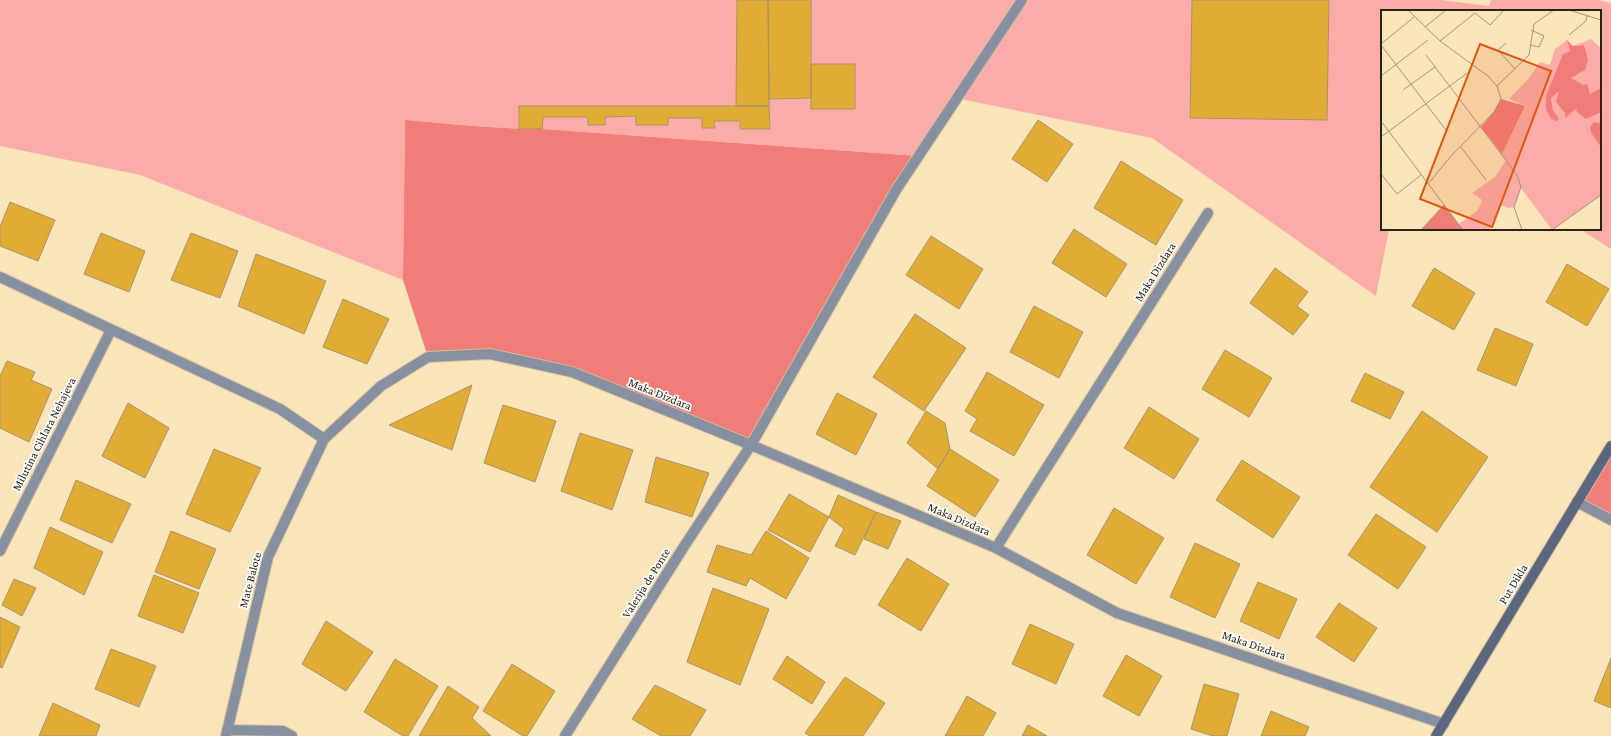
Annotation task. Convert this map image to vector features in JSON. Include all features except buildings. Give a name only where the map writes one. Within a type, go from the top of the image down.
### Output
[{"type":"street","name":"Valerija de Ponte","points":[[566,736],[683,548],[751,445],[896,190],[1022,0]]},
{"type":"street","name":"Maka Dizdara","points":[[996,548],[1208,213]]},
{"type":"street","points":[[0,277],[280,409],[324,439]]},
{"type":"street","name":"Milutina Cihlara Nehajeva","points":[[0,550],[111,330]]},
{"type":"street","name":"Maka Dizdara","points":[[324,439],[381,386],[428,357],[490,354],[572,372],[751,445],[996,548],[1117,613],[1444,724]]},
{"type":"street","name":"Mate Balote","points":[[226,733],[268,557],[324,439]]},
{"type":"street","name":"Put Dikla","points":[[1436,736],[1611,446]]},
{"type":"street","points":[[1577,502],[1611,520]]},
{"type":"street","points":[[226,733],[284,731],[292,736]]},
{"type":"shaded area","points":[[0,0],[1441,0],[1489,6],[1491,0],[1598,0],[1611,3],[1611,249],[1582,230],[1601,230],[1601,10],[1381,10],[1381,230],[1389,230],[1376,296],[1152,138],[960,99],[918,156],[405,120],[403,280],[140,175],[0,146]]},
{"type":"shaded area","points":[[405,120],[918,156],[751,445],[572,372],[490,354],[428,357],[403,280]]},
{"type":"shaded area","points":[[1611,446],[1611,520],[1577,502]]}]
